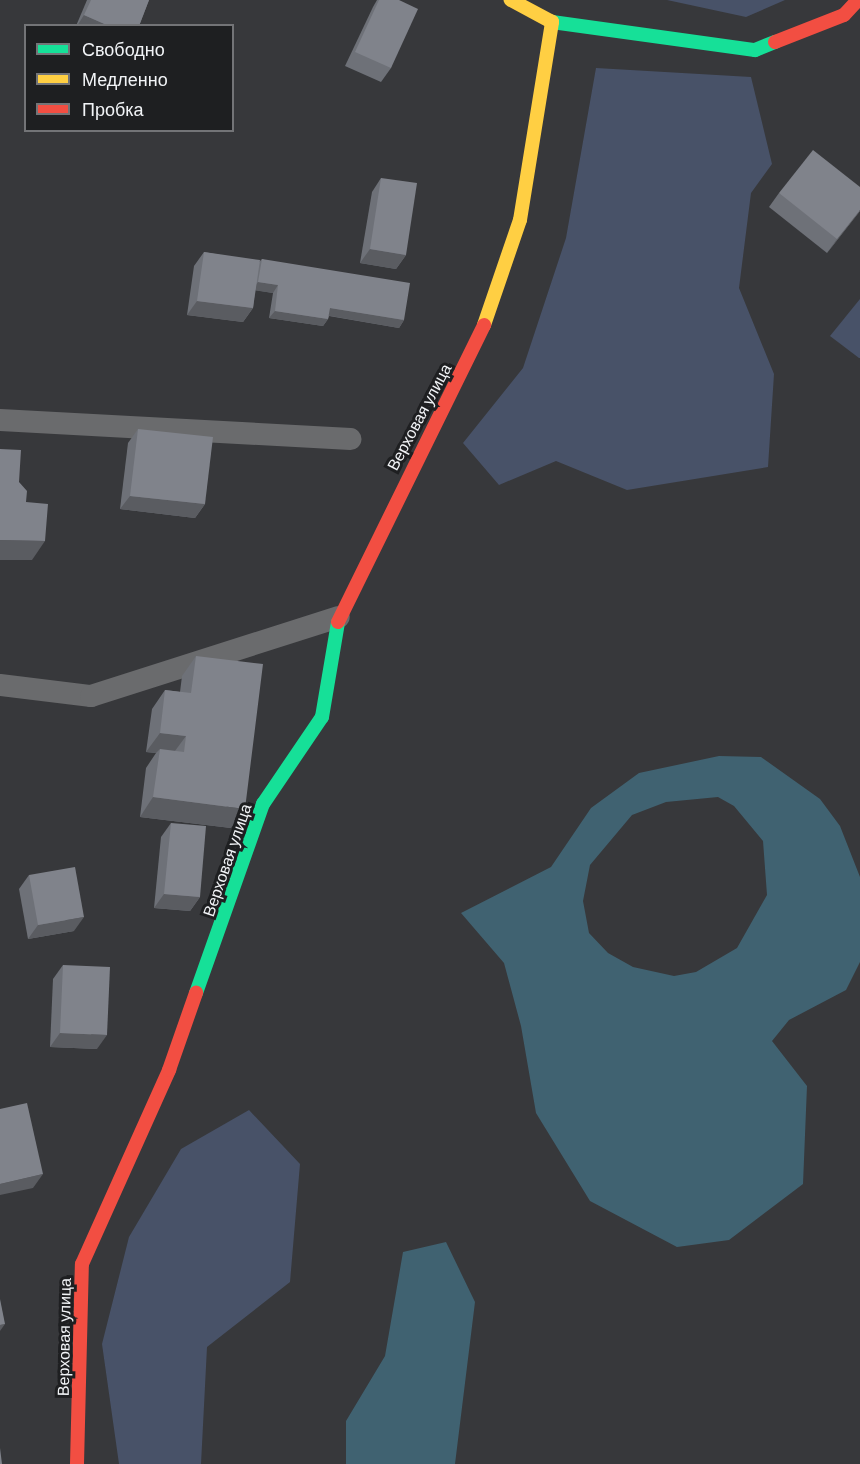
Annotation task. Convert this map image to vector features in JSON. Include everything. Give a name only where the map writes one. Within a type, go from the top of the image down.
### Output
[{"type":"street","points":[[511,0],[552,22],[755,50],[844,15],[858,0]]},
{"type":"street","name":"Верховая улица","points":[[77,1464],[82,1264],[169,1070],[263,804],[322,717],[339,616],[480,337],[520,220],[552,22]]},
{"type":"lane","points":[[0,420],[350,439]]},
{"type":"lane","points":[[0,685],[91,696],[339,616]]},
{"type":"shaded area","points":[[667,0],[785,0],[746,17]]},
{"type":"shaded area","points":[[596,68],[751,77],[772,164],[751,193],[739,288],[774,374],[768,467],[627,490],[556,461],[499,485],[463,443],[523,368],[566,238]]},
{"type":"shaded area","points":[[860,299],[860,358],[859,358],[830,336]]},
{"type":"shaded area","points":[[719,756],[761,757],[820,799],[840,826],[860,877],[860,962],[846,990],[789,1020],[772,1041],[807,1086],[803,1184],[729,1240],[677,1247],[590,1201],[536,1113],[521,1026],[504,963],[461,913],[551,867],[591,808],[639,773]],"holes":[[[718,797],[734,806],[763,841],[767,895],[737,948],[696,972],[674,976],[633,967],[608,953],[589,933],[583,901],[590,865],[632,815],[666,802]]]},
{"type":"shaded area","points":[[249,1110],[300,1164],[290,1282],[207,1347],[201,1464],[119,1464],[102,1344],[129,1237],[181,1149]]},
{"type":"shaded area","points":[[446,1242],[475,1302],[455,1464],[346,1464],[346,1421],[385,1356],[403,1252]]},
{"type":"building","points":[[91,0],[149,0],[140,24],[104,24],[84,15]]},
{"type":"building","points":[[379,0],[399,0],[418,9],[391,68],[355,52]]},
{"type":"building","points":[[813,150],[860,187],[860,210],[837,239],[779,193]]},
{"type":"building","points":[[381,178],[417,183],[406,255],[370,249]]},
{"type":"building","points":[[204,252],[260,260],[253,308],[197,301]]},
{"type":"building","points":[[262,259],[410,283],[404,320],[330,308],[328,319],[275,311],[278,285],[258,282]]},
{"type":"building","points":[[138,429],[213,437],[205,504],[130,496]]},
{"type":"building","points":[[0,449],[21,450],[19,482],[27,491],[26,502],[48,504],[45,541],[0,540]]},
{"type":"building","points":[[196,656],[263,664],[245,809],[153,797],[160,749],[184,752],[186,736],[160,733],[165,690],[191,693]]},
{"type":"building","points":[[171,823],[206,826],[200,897],[164,894]]},
{"type":"building","points":[[75,867],[84,917],[38,925],[29,875]]},
{"type":"building","points":[[63,965],[110,967],[107,1035],[60,1033]]},
{"type":"building","points":[[27,1103],[43,1174],[0,1184],[0,1109]]},
{"type":"building","points":[[0,1299],[5,1324],[0,1325]]},
{"type":"traffic: fast","points":[[552,22],[755,50],[775,42]]},
{"type":"traffic: fast","points":[[196,993],[263,804],[322,717],[338,622]]},
{"type":"traffic: slow","points":[[484,325],[520,220],[552,22],[511,0]]},
{"type":"traffic: jam","points":[[775,42],[844,15],[858,0]]},
{"type":"traffic: jam","points":[[338,622],[484,325]]},
{"type":"traffic: jam","points":[[77,1464],[82,1264],[169,1070],[196,993]]}]
